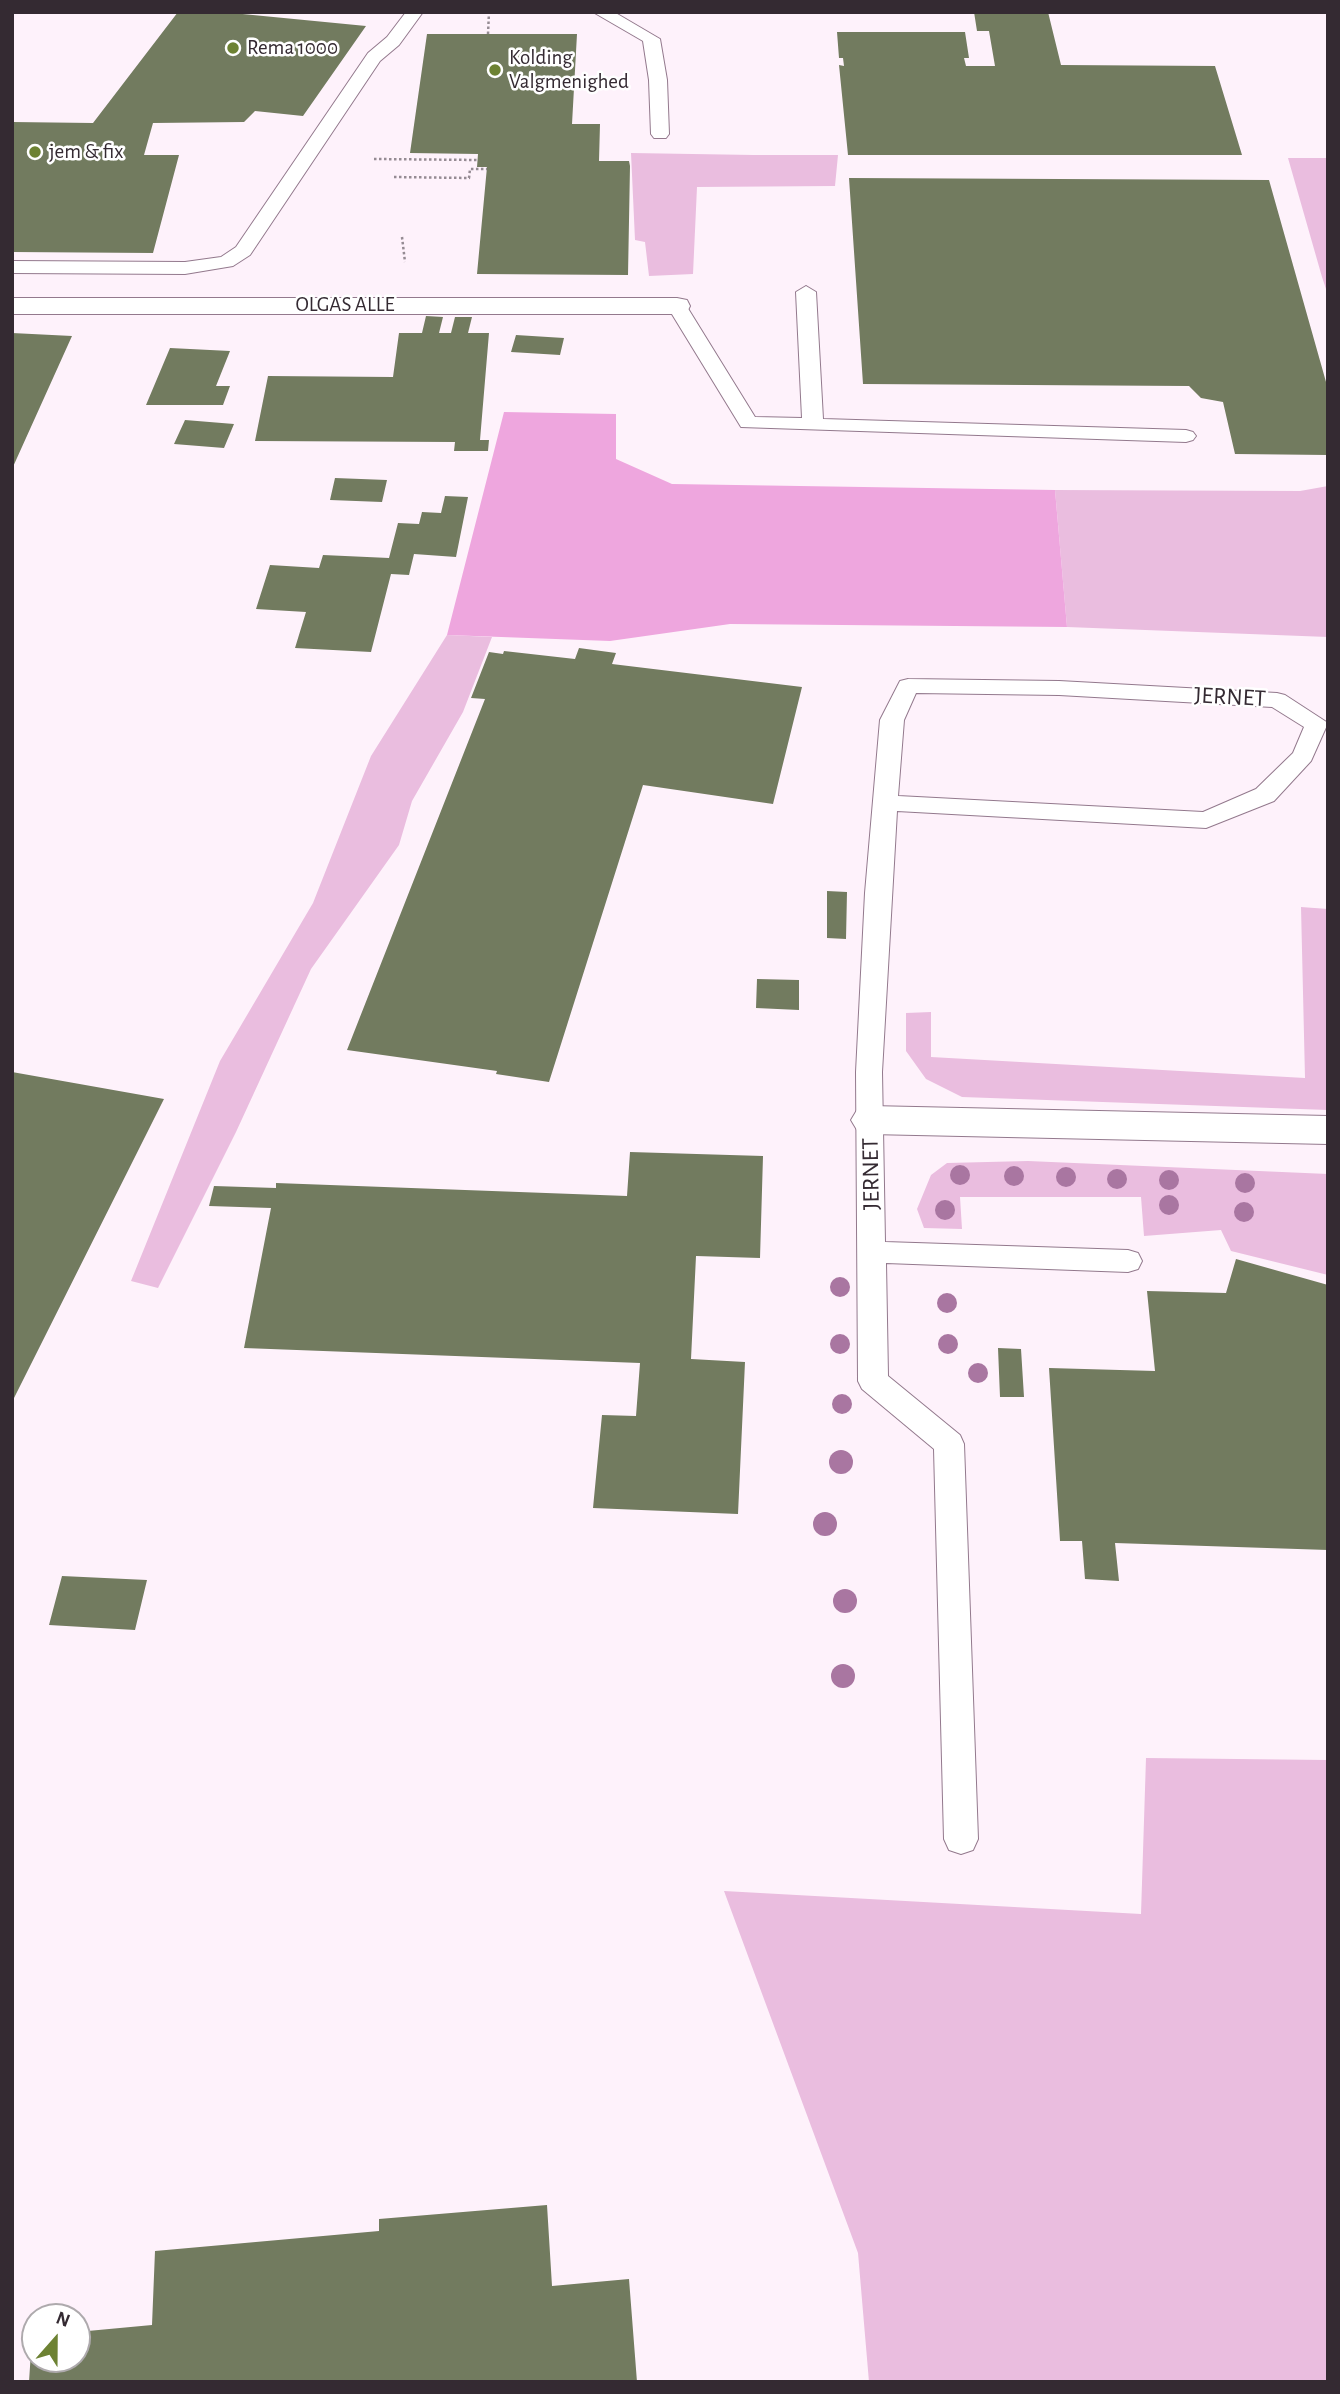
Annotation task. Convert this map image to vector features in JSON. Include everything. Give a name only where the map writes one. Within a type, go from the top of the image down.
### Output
[{"type":"street","name":"OLGAS ALLE","points":[[12,306],[677,306]]},
{"type":"street","name":"JERNET","points":[[870,1120],[1328,1130]]},
{"type":"lane","points":[[12,267],[184,268],[226,262],[243,251],[374,57],[393,41],[415,12]]},
{"type":"lane","points":[[601,12],[651,39],[658,80],[660,134]]},
{"type":"lane","points":[[806,292],[813,425]]},
{"type":"lane","points":[[677,306],[748,423],[1186,436]]},
{"type":"lane","name":"JERNET","points":[[885,803],[1206,820],[1265,794],[1303,757],[1317,725],[1277,700],[1059,688],[908,686],[892,720],[885,803],[869,1072],[873,1381],[949,1444],[961,1839]]},
{"type":"lane","points":[[872,1240],[1128,1261]]},
{"type":"path","points":[[488,34],[489,12]]},
{"type":"path","points":[[374,159],[478,160]]},
{"type":"path","points":[[394,177],[470,178],[470,169],[487,169]]},
{"type":"shaded area","points":[[631,153],[838,155],[835,186],[697,187],[693,274],[649,276],[645,242],[635,240]]},
{"type":"shaded area","points":[[1288,158],[1328,158],[1328,295],[1322,277]]},
{"type":"shaded area","points":[[504,412],[616,414],[616,459],[672,484],[1055,490],[1067,627],[730,624],[610,641],[447,635]]},
{"type":"shaded area","points":[[1328,486],[1328,637],[1067,627],[1055,490],[1300,491]]},
{"type":"shaded area","points":[[447,635],[492,637],[463,712],[412,801],[399,845],[311,969],[236,1132],[158,1288],[131,1281],[220,1061],[313,903],[371,756]]},
{"type":"shaded area","points":[[1301,907],[1328,909],[1328,1110],[962,1097],[926,1079],[906,1051],[906,1013],[931,1012],[931,1057],[1305,1078]]},
{"type":"shaded area","points":[[1028,1161],[1328,1174],[1328,1275],[1231,1251],[1221,1230],[1144,1236],[1141,1197],[960,1197],[962,1229],[924,1228],[917,1209],[931,1175],[947,1163]]},
{"type":"shaded area","points":[[1146,1758],[1328,1760],[1328,2382],[869,2382],[858,2253],[724,1891],[1141,1914]]},
{"type":"building","points":[[178,12],[222,12],[366,26],[303,116],[255,111],[244,122],[153,123],[144,155],[179,155],[153,253],[12,252],[12,122],[93,123]]},
{"type":"building","points":[[974,12],[1048,12],[1061,65],[1215,66],[1242,155],[848,155],[839,65],[844,66],[843,58],[839,58],[837,32],[965,32],[969,58],[964,58],[966,66],[995,66],[989,31],[977,31]]},
{"type":"building","points":[[427,34],[577,34],[572,124],[600,124],[599,161],[629,161],[628,275],[477,274],[487,167],[477,167],[478,154],[410,153]]},
{"type":"building","points":[[849,178],[1269,180],[1328,389],[1328,455],[1235,454],[1223,402],[1201,398],[1189,386],[863,384]]},
{"type":"building","points":[[426,316],[443,317],[439,333],[451,333],[455,317],[472,317],[468,333],[489,333],[480,440],[489,440],[488,451],[454,451],[455,442],[255,441],[268,376],[393,377],[399,333],[422,333]]},
{"type":"building","points":[[12,333],[72,336],[12,469]]},
{"type":"building","points":[[516,335],[564,338],[560,355],[511,352]]},
{"type":"building","points":[[170,348],[230,351],[216,386],[230,386],[223,405],[146,405]]},
{"type":"building","points":[[185,420],[234,424],[224,448],[174,444]]},
{"type":"building","points":[[335,478],[387,480],[382,502],[330,500]]},
{"type":"building","points":[[445,496],[468,497],[456,557],[414,554],[409,575],[391,574],[371,652],[295,648],[306,612],[256,609],[270,565],[319,568],[323,555],[389,558],[398,523],[419,524],[422,512],[441,513]]},
{"type":"building","points":[[579,648],[616,653],[612,664],[802,687],[773,804],[643,785],[549,1082],[496,1074],[497,1071],[347,1050],[485,699],[471,698],[489,652],[503,654],[504,651],[575,659]]},
{"type":"building","points":[[827,891],[847,892],[846,939],[827,938]]},
{"type":"building","points":[[757,979],[799,980],[799,1010],[756,1008]]},
{"type":"building","points":[[12,1072],[164,1099],[12,1402]]},
{"type":"building","points":[[630,1152],[763,1156],[760,1258],[696,1256],[691,1359],[745,1362],[738,1514],[593,1508],[602,1415],[636,1416],[640,1363],[244,1348],[271,1208],[209,1206],[214,1186],[276,1188],[276,1183],[627,1196]]},
{"type":"building","points":[[1236,1259],[1328,1285],[1328,1550],[1115,1543],[1119,1581],[1085,1579],[1082,1541],[1060,1541],[1049,1368],[1155,1371],[1147,1291],[1226,1293]]},
{"type":"building","points":[[998,1348],[1021,1349],[1024,1397],[1000,1397]]},
{"type":"building","points":[[62,1576],[147,1580],[135,1630],[49,1625]]},
{"type":"building","points":[[547,2205],[552,2286],[629,2279],[637,2382],[29,2382],[30,2373],[91,2373],[91,2331],[152,2325],[155,2251],[379,2231],[379,2219]]},
{"type":"place","name":"Rema 1000","points":[[233,48]]},
{"type":"place","name":"Kolding Valgmenighed","points":[[495,70]]},
{"type":"place","name":"jem & fix","points":[[35,152]]}]
